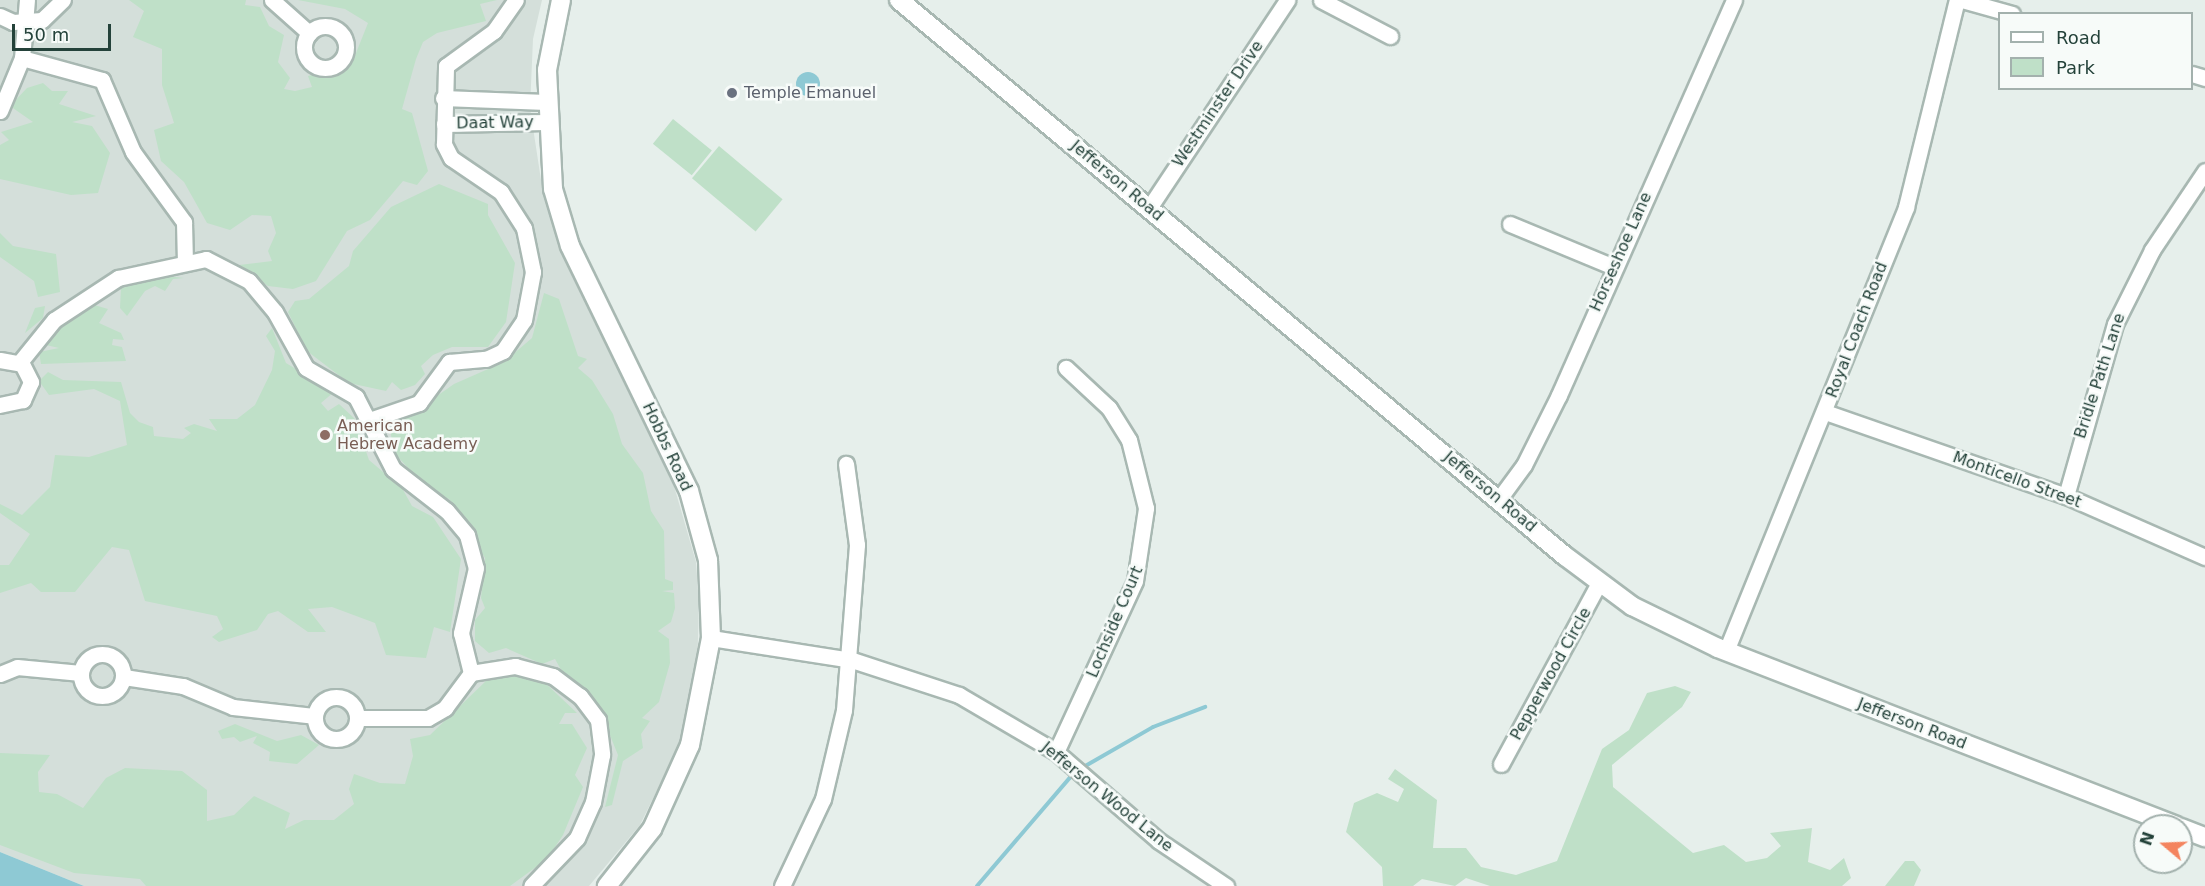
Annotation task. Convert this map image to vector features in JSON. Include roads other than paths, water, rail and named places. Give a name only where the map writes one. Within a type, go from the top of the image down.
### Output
[{"type":"street","points":[[0,111],[22,58],[27,23],[27,0]]},
{"type":"street","points":[[0,16],[27,23],[42,20],[63,0]]},
{"type":"street","points":[[272,0],[309,33]]},
{"type":"street","name":"Daat Way","points":[[516,0],[494,31],[446,66],[443,98],[546,102]]},
{"type":"street","name":"Hobbs Road","points":[[561,0],[551,41],[546,102],[553,189],[570,246],[689,491],[708,560],[711,638],[700,708],[677,783],[652,830],[607,886]]},
{"type":"street","name":"Jefferson Road","points":[[899,0],[1599,583],[1632,606],[1726,651],[2145,814]]},
{"type":"street","name":"Westminster Drive","points":[[1149,208],[1287,0]]},
{"type":"street","points":[[1321,0],[1390,36]]},
{"type":"street","name":"Horseshoe Lane","points":[[1499,499],[1524,465],[1559,395],[1734,0]]},
{"type":"street","name":"Royal Coach Road","points":[[1726,651],[1825,412],[1906,207],[1957,0]]},
{"type":"street","points":[[1962,0],[2005,12]]},
{"type":"street","points":[[22,58],[102,80],[133,152],[184,222],[185,262]]},
{"type":"street","points":[[372,420],[418,403],[449,362],[486,359],[503,351],[529,306],[533,258],[524,228],[501,192],[451,158],[444,124],[443,98]]},
{"type":"street","name":"Daat Way","points":[[444,124],[546,122]]},
{"type":"street","name":"Bridle Path Lane","points":[[2066,496],[2115,324],[2152,250],[2205,171]]},
{"type":"street","points":[[1510,224],[1614,267]]},
{"type":"street","points":[[20,362],[54,320],[87,294],[118,278],[206,259],[249,281],[275,312],[306,368],[356,397],[372,420],[393,469],[447,511],[471,544],[476,568],[461,633],[471,673]]},
{"type":"street","points":[[0,360],[20,362],[30,375],[28,395],[18,404],[0,405]]},
{"type":"street","name":"Lochside Court","points":[[1056,752],[1135,581],[1146,508],[1129,440],[1109,408],[1066,368]]},
{"type":"street","name":"Monticello Street","points":[[1825,412],[2066,496],[2205,556]]},
{"type":"street","points":[[782,886],[835,763],[852,660],[857,544],[846,464]]},
{"type":"street","name":"Pepperwood Circle","points":[[1501,765],[1599,583]]},
{"type":"street","name":"Jefferson Wood Lane","points":[[711,638],[852,660],[959,695],[1056,752],[1159,841],[1226,886]]},
{"type":"street","points":[[108,655],[120,663],[124,677],[113,694],[100,697],[88,692],[81,674],[93,656],[108,655]]},
{"type":"street","points":[[357,718],[428,718],[445,708],[471,673],[515,666],[553,676],[580,696],[598,720],[602,755],[593,802],[578,838],[531,886]]},
{"type":"street","points":[[0,674],[17,667],[81,674]]},
{"type":"street","points":[[124,677],[183,686],[233,707],[314,716]]},
{"type":"street","points":[[338,696],[350,702],[357,718],[351,733],[338,739],[318,730],[314,716],[325,699],[338,696]]},
{"type":"water","points":[[808,72],[816,76],[820,84],[816,92],[808,96],[800,92],[796,84],[800,76]]},
{"type":"water","points":[[0,852],[84,886],[0,886]]},
{"type":"waterway","points":[[1080,769],[1153,727],[1205,707]]},
{"type":"waterway","points":[[977,886],[1074,773]]},
{"type":"place","name":"Temple Emanuel","points":[[732,93]]},
{"type":"place","name":"American Hebrew Academy","points":[[325,435]]}]
